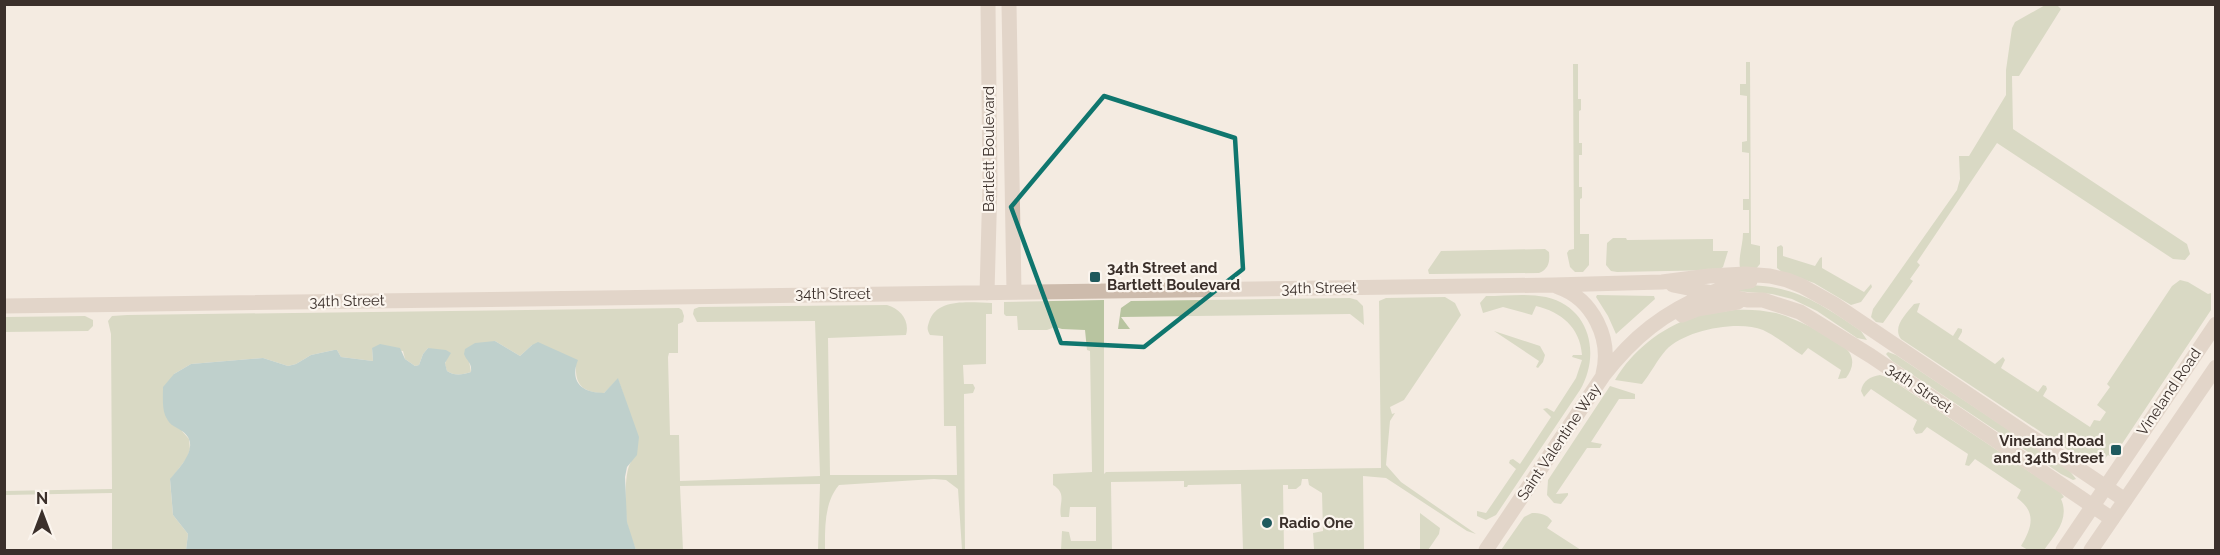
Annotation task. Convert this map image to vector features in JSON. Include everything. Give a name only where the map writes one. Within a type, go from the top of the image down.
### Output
[{"type":"street","name":"Bartlett Boulevard","points":[[987,293],[990,183],[988,4]]},
{"type":"street","name":"Bartlett Boulevard","points":[[997,4],[998,24],[1010,32]]},
{"type":"street","name":"Bartlett Boulevard","points":[[1009,4],[1014,292]]},
{"type":"street","name":"34th Street","points":[[4,306],[1553,285],[1662,282],[1745,274],[1770,276],[1802,286],[1849,314],[2125,500]]},
{"type":"street","name":"34th Street","points":[[1668,313],[1736,283],[1748,281],[1802,286]]},
{"type":"street","name":"34th Street","points":[[1662,282],[1747,300],[1779,304],[1800,312],[1827,327],[2112,519]]},
{"type":"street","points":[[1553,285],[1579,297],[1599,326],[1606,343],[1607,358],[1603,376]]},
{"type":"street","name":"Saint Valentine Way","points":[[1637,338],[1697,309],[1747,300]]},
{"type":"street","name":"Saint Valentine Way","points":[[1486,550],[1603,376],[1637,338],[1668,313]]},
{"type":"street","name":"Vineland Road","points":[[2063,550],[2216,324]]},
{"type":"street","name":"Vineland Road","points":[[2091,550],[2216,367]]},
{"type":"highlighted area","points":[[1104,96],[1235,138],[1243,269],[1144,347],[1061,343],[1011,207]]},
{"type":"green space","points":[[2047,4],[2057,5],[2061,9],[2019,76],[2012,76],[2013,129],[2187,244],[2190,254],[2185,260],[2173,259],[1997,143],[1917,262],[1920,265],[1910,279],[1913,281],[1883,323],[1876,322],[1871,317],[1873,309],[1957,190],[1960,179],[1959,156],[1969,156],[2006,95],[2006,70],[2012,28],[2015,22]]},
{"type":"green space","points":[[1746,62],[1750,62],[1751,244],[1760,246],[1760,264],[1755,270],[1740,268],[1743,233],[1749,233],[1749,210],[1743,210],[1743,199],[1749,199],[1749,153],[1742,152],[1742,142],[1747,141],[1747,96],[1740,95],[1740,84],[1746,84]]},
{"type":"green space","points":[[1573,64],[1578,64],[1578,99],[1581,99],[1581,110],[1579,111],[1579,143],[1582,143],[1582,155],[1579,155],[1579,187],[1582,187],[1580,234],[1589,234],[1589,265],[1583,272],[1575,272],[1570,267],[1567,253],[1574,249]]},
{"type":"green space","points":[[1613,238],[1626,238],[1627,240],[1713,239],[1713,251],[1728,251],[1723,267],[1719,270],[1617,272],[1611,271],[1606,265],[1607,243]]},
{"type":"green space","points":[[1781,245],[1783,256],[1815,266],[1822,257],[1822,268],[1864,292],[1871,284],[1872,287],[1861,302],[1851,305],[1814,283],[1782,272],[1777,268],[1777,247]]},
{"type":"green space","points":[[1545,249],[1549,252],[1549,262],[1547,267],[1539,273],[1429,274],[1428,270],[1441,251]]},
{"type":"green space","points":[[2180,280],[2208,294],[2211,293],[2211,310],[2116,453],[2112,457],[2101,456],[2098,460],[2088,459],[2086,462],[1901,339],[1898,330],[1904,316],[1914,304],[1920,303],[1917,312],[1953,336],[1958,328],[1962,329],[1958,339],[1995,364],[2003,357],[2005,360],[2001,368],[2038,392],[2043,385],[2046,386],[2047,389],[2043,396],[2090,427],[2094,420],[2100,421],[2106,412],[2097,405],[2110,387],[2107,384],[2172,286]]},
{"type":"green space","points":[[1749,285],[1781,289],[1809,299],[1861,331],[1867,340],[1857,338],[1817,311],[1792,299],[1772,294],[1735,291]]},
{"type":"green space","points":[[1531,295],[1561,302],[1582,321],[1590,347],[1590,362],[1580,390],[1496,515],[1486,520],[1477,516],[1477,511],[1486,513],[1516,469],[1509,463],[1510,460],[1513,459],[1520,464],[1551,417],[1543,409],[1547,408],[1554,412],[1576,378],[1582,360],[1572,357],[1573,355],[1582,355],[1573,329],[1568,322],[1553,312],[1536,306],[1532,315],[1503,307],[1483,313],[1480,303],[1486,296]]},
{"type":"green space","points":[[1597,295],[1654,296],[1655,299],[1616,334]]},
{"type":"green space","points":[[1445,297],[1455,303],[1461,315],[1404,400],[1390,407],[1392,414],[1395,413],[1390,421],[1386,465],[1401,482],[1476,534],[1467,531],[1386,478],[1363,476],[1364,550],[1314,549],[1313,533],[1323,531],[1322,493],[1309,485],[1308,479],[1302,479],[1301,485],[1296,489],[1288,489],[1288,485],[1283,485],[1284,550],[1243,550],[1241,484],[1184,487],[1184,481],[1111,482],[1112,550],[1061,550],[1062,531],[1069,532],[1071,541],[1096,541],[1096,507],[1070,507],[1069,517],[1061,517],[1060,492],[1053,485],[1053,474],[1092,472],[1090,351],[1087,350],[1085,330],[1055,327],[1047,330],[1018,330],[1017,316],[1004,314],[1004,302],[1104,300],[1104,474],[1106,472],[1381,468],[1379,301],[1386,298]]},
{"type":"green space","points":[[1350,298],[1357,300],[1363,306],[1364,325],[1350,314],[1121,317],[1130,329],[1118,329],[1121,308],[1131,301]]},
{"type":"green space","points":[[965,302],[992,303],[992,314],[986,314],[986,364],[963,365],[964,384],[973,384],[975,388],[973,393],[964,394],[965,550],[962,550],[958,489],[946,480],[934,479],[839,485],[828,508],[825,550],[818,550],[820,484],[680,486],[683,550],[636,550],[626,517],[626,482],[631,462],[626,402],[618,379],[604,393],[591,392],[579,384],[576,367],[532,345],[520,356],[495,341],[469,361],[471,372],[461,374],[452,374],[447,371],[445,364],[447,357],[428,348],[419,365],[415,366],[405,359],[403,351],[372,348],[373,361],[341,357],[337,350],[334,350],[311,355],[288,366],[263,358],[191,364],[174,374],[182,431],[189,439],[190,449],[187,458],[170,480],[173,515],[188,534],[186,550],[112,550],[112,493],[5,495],[4,491],[112,489],[111,334],[108,321],[112,316],[127,315],[679,308],[684,316],[683,322],[678,324],[678,353],[669,353],[668,357],[670,435],[679,435],[680,481],[820,476],[815,321],[697,322],[693,314],[694,309],[699,307],[887,305],[896,309],[903,316],[907,325],[906,335],[828,338],[830,475],[957,475],[956,426],[944,426],[943,336],[930,335],[928,326],[933,314],[939,308],[947,305]]},
{"type":"green space","points":[[1734,310],[1776,313],[1826,335],[1844,347],[1851,355],[1850,372],[1846,378],[1838,379],[1841,370],[1808,348],[1802,355],[1763,330],[1740,326],[1698,332],[1675,343],[1666,350],[1642,384],[1615,380],[1639,350],[1670,327],[1698,316]]},
{"type":"green space","points":[[85,316],[93,320],[93,326],[88,331],[5,332],[5,317]]},
{"type":"green space","points":[[1494,331],[1540,346],[1545,355],[1543,362],[1538,368],[1536,367],[1539,361]]},
{"type":"green space","points":[[1888,352],[1896,355],[2069,470],[2076,479],[2073,480],[2061,474],[1892,361],[1886,354]]},
{"type":"green space","points":[[1880,375],[1889,378],[2060,492],[2064,497],[2061,499],[2064,513],[2057,533],[2044,550],[2028,550],[2021,546],[2028,533],[2031,520],[2028,509],[2017,498],[2021,490],[1975,459],[1969,466],[1965,465],[1968,454],[1927,427],[1922,433],[1916,434],[1913,429],[1917,420],[1871,389],[1864,397],[1861,391],[1863,384],[1870,378]]},
{"type":"green space","points":[[1610,386],[1635,394],[1635,399],[1619,399],[1591,442],[1602,444],[1600,448],[1587,448],[1556,494],[1568,493],[1568,495],[1561,504],[1554,503],[1547,495],[1548,480]]},
{"type":"green space","points":[[1420,513],[1440,528],[1439,534],[1428,550],[1420,550]]},
{"type":"green space","points":[[1532,513],[1548,517],[1552,521],[1547,528],[1581,550],[1501,550],[1524,517]]},
{"type":"water","points":[[495,341],[520,356],[538,342],[578,360],[575,375],[577,381],[584,389],[596,393],[604,393],[618,378],[639,437],[637,455],[627,467],[625,477],[627,522],[636,550],[186,550],[188,534],[173,515],[170,479],[187,456],[190,443],[182,431],[168,421],[163,405],[163,387],[174,374],[191,364],[263,358],[288,366],[311,355],[334,350],[337,350],[341,357],[373,361],[372,348],[380,344],[400,348],[405,359],[415,366],[419,365],[428,348],[446,350],[451,353],[445,363],[447,371],[452,374],[461,374],[471,372],[470,364],[464,354],[465,349],[475,343]]},
{"type":"place","name":"34th Street and Bartlett Boulevard","points":[[1095,277]]},
{"type":"place","name":"Vineland Road and 34th Street","points":[[2116,450]]},
{"type":"place","name":"Radio One","points":[[1267,523]]}]
